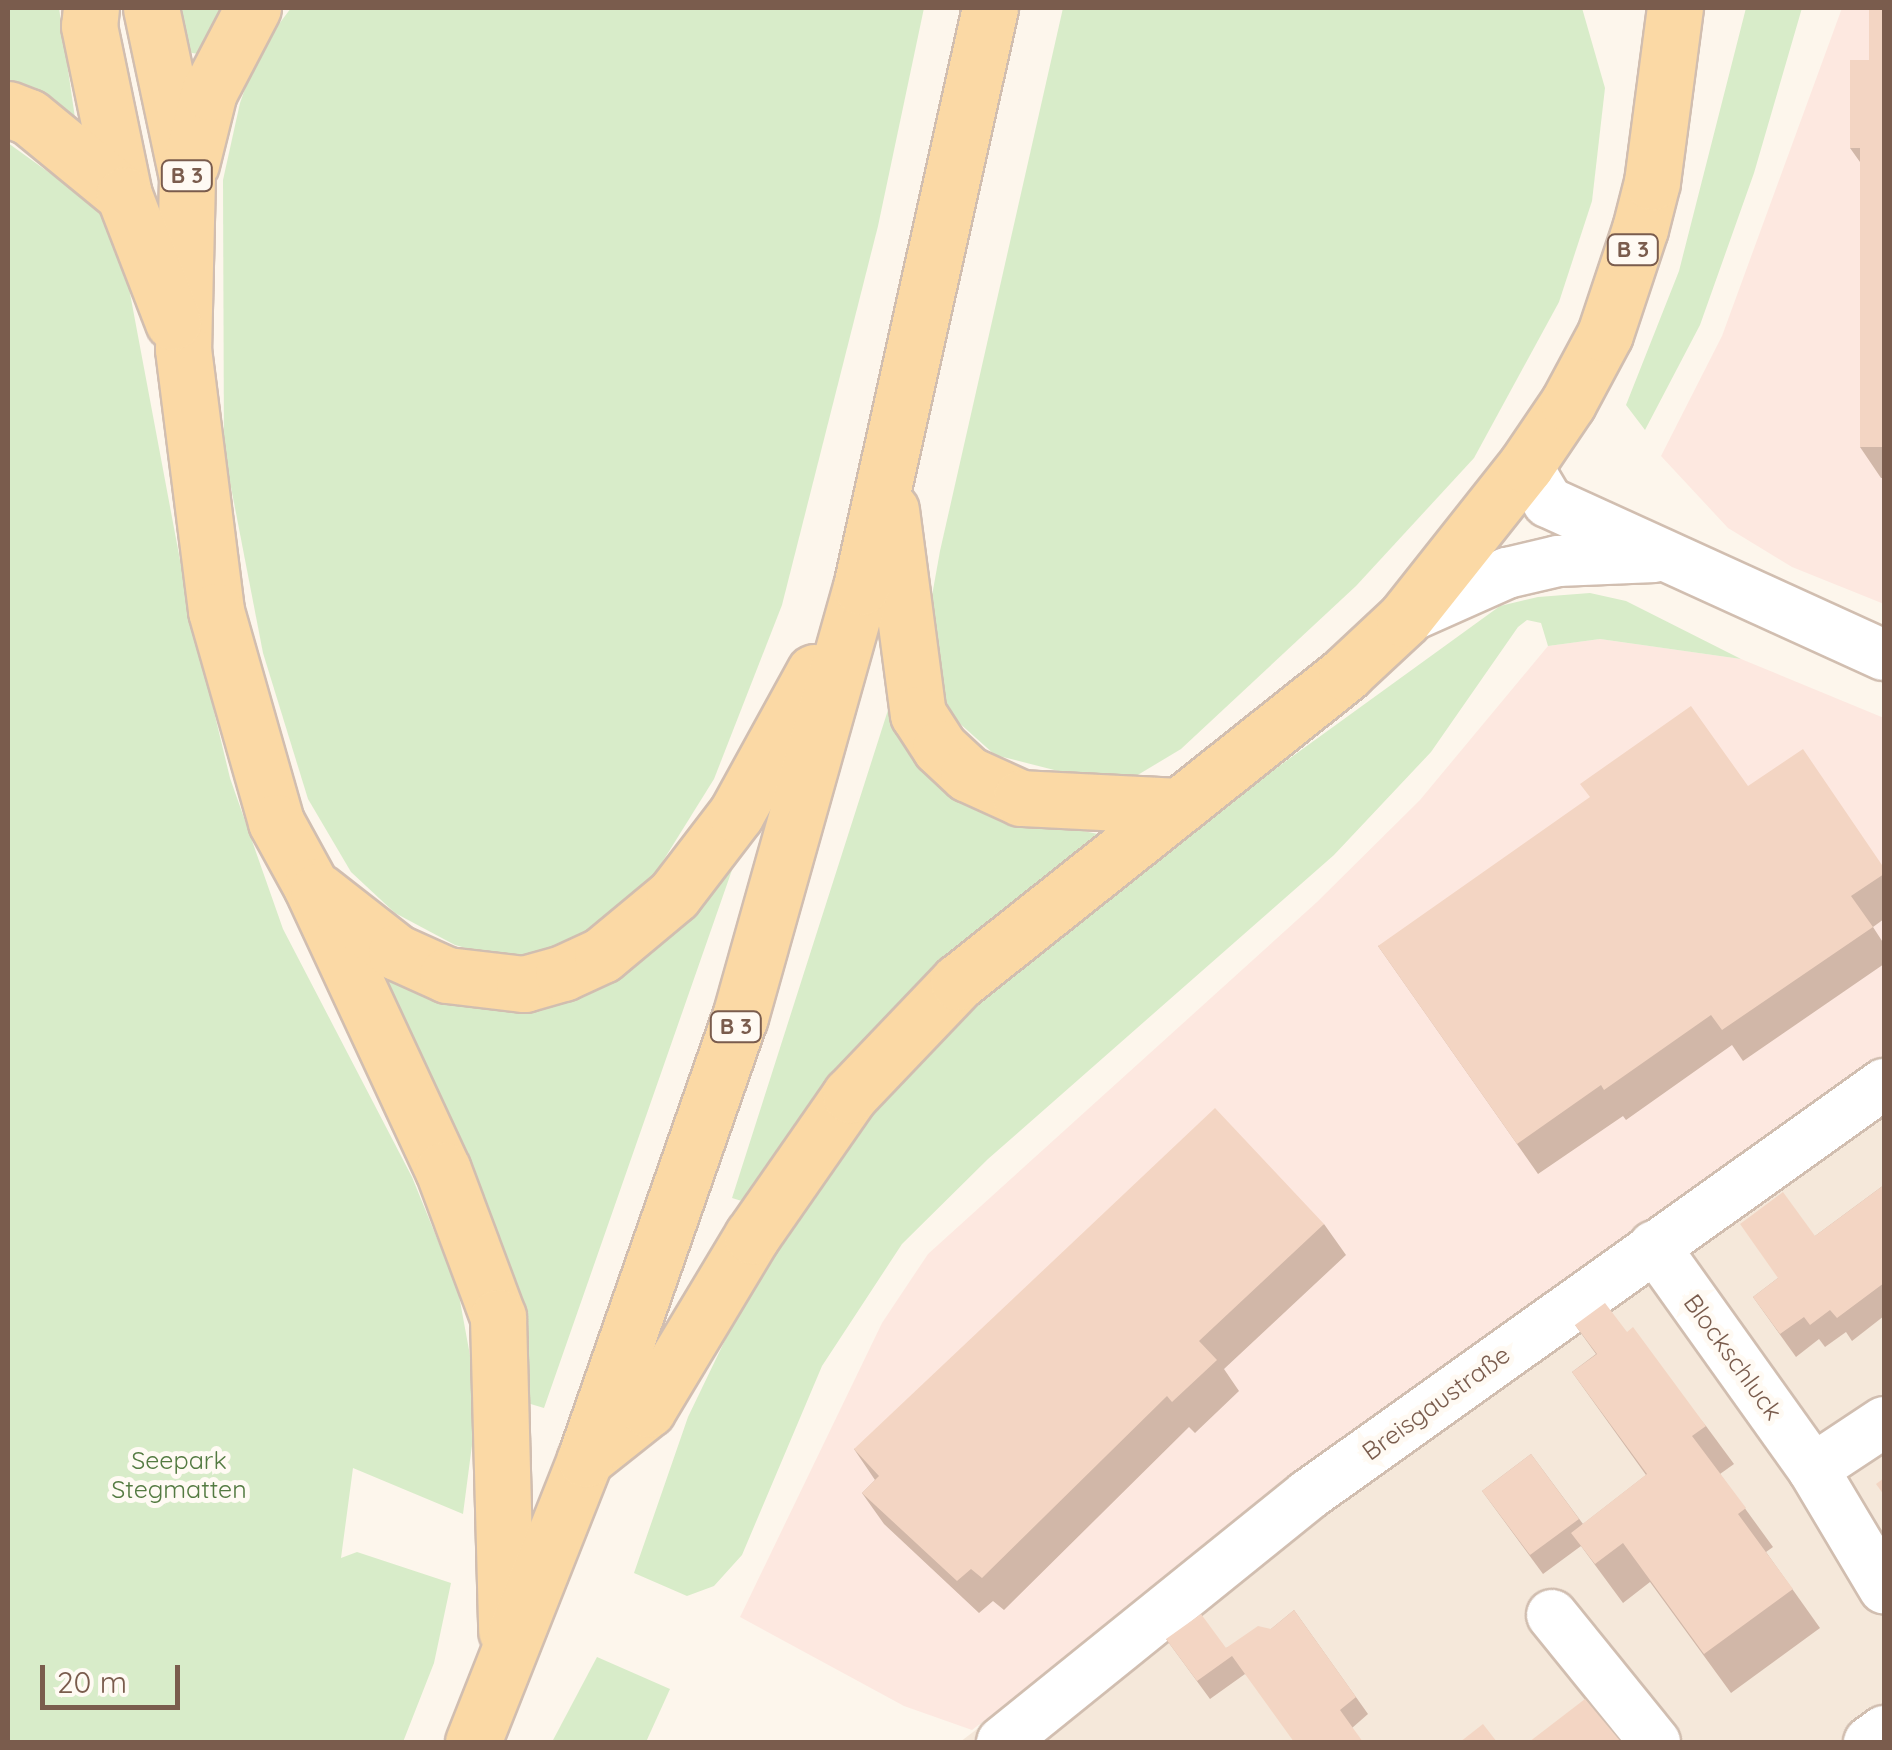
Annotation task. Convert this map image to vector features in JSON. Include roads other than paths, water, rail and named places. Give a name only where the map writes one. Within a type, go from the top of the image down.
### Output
[{"type":"main road","name":"B 3","points":[[91,8],[88,26],[124,194],[182,348]]},
{"type":"main road","name":"B 3","points":[[151,8],[188,177]]},
{"type":"main road","name":"B 3","points":[[253,8],[209,92],[188,177],[182,348],[216,611],[276,822],[312,886],[443,1170],[498,1316],[501,1672]]},
{"type":"main road","name":"B 3","points":[[473,1742],[579,1473],[740,1017],[860,587],[990,8]]},
{"type":"main road","name":"B 3","points":[[579,1473],[648,1409],[752,1236],[850,1095],[958,982],[1346,673],[1404,619],[1526,465],[1568,403],[1605,334],[1640,229],[1652,182],[1674,9]]},
{"type":"main road","name":"B 3","points":[[8,109],[30,117],[124,194]]},
{"type":"main road","name":"B 3","points":[[886,477],[918,714],[940,748],[968,774],[1021,798],[1177,806]]},
{"type":"main road","name":"B 3","points":[[312,886],[396,952],[447,975],[524,984],[602,955],[674,895],[736,814],[860,587]]},
{"type":"street","points":[[1526,465],[1548,502],[1660,556]]},
{"type":"street","points":[[1526,465],[1570,476],[1612,498],[1717,576],[1784,613],[1884,655]]},
{"type":"street","name":"B 3","points":[[1404,619],[1506,573],[1558,561],[1660,556],[1717,576]]},
{"type":"street","name":"Breisgaustraße","points":[[1002,1742],[1308,1495],[1884,1084]]},
{"type":"street","name":"Blockschluck","points":[[1654,1246],[1813,1468],[1884,1588]]},
{"type":"street","points":[[1813,1468],[1884,1422]]},
{"type":"street","points":[[1552,1615],[1655,1742]]},
{"type":"street","points":[[1870,1742],[1884,1731]]},
{"type":"park label","name":"Seepark Stegmatten","points":[[179,1476]]}]
